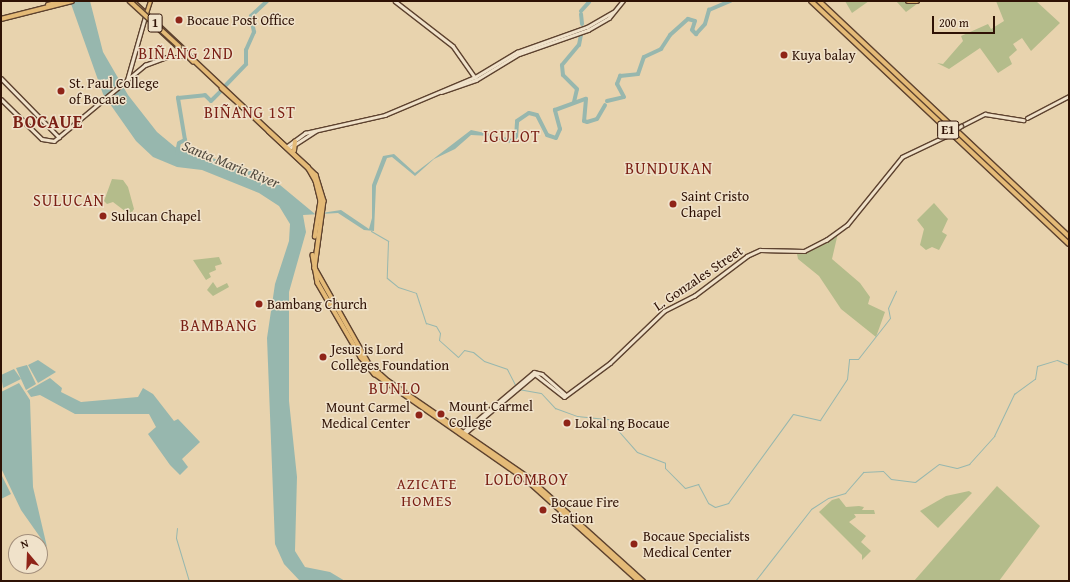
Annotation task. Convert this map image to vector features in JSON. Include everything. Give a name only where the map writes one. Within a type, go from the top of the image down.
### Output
[{"type":"highway","points":[[1,18],[63,1]]},
{"type":"highway","name":"1","points":[[129,1],[288,147],[314,176],[322,207]]},
{"type":"highway","points":[[807,1],[827,16]]},
{"type":"highway","name":"E1","points":[[811,1],[1069,244]]},
{"type":"highway","name":"E1","points":[[819,1],[1069,237]]},
{"type":"highway","points":[[822,1],[835,16]]},
{"type":"highway","points":[[908,1],[917,1]]},
{"type":"highway","points":[[1,18],[70,2]]},
{"type":"highway","points":[[294,151],[295,142]]},
{"type":"highway","name":"1","points":[[288,147],[294,151],[318,180],[322,207],[315,251],[317,273],[363,356],[388,381],[527,480],[639,581]]},
{"type":"highway","name":"1","points":[[462,434],[529,478],[643,581]]},
{"type":"main road","name":"1","points":[[129,1],[145,17],[185,51]]},
{"type":"main road","name":"1","points":[[133,1],[185,51]]},
{"type":"main road","points":[[146,13],[150,1]]},
{"type":"street","points":[[396,1],[453,46],[476,79]]},
{"type":"street","points":[[288,147],[304,133],[375,118],[434,93],[476,79],[517,52],[587,29],[613,12],[623,1]]},
{"type":"street","points":[[127,80],[145,17]]},
{"type":"street","points":[[1,99],[42,139],[54,141],[123,83],[155,60],[190,57]]},
{"type":"street","points":[[1,78],[58,138]]},
{"type":"street","points":[[1027,118],[1069,96]]},
{"type":"street","name":"L. Gonzales Street","points":[[462,434],[513,389],[540,372],[565,396],[610,363],[664,311],[694,296],[739,261],[760,250],[804,251],[826,240],[847,225],[902,157],[946,136],[984,114],[1023,120]]},
{"type":"street","points":[[288,147],[320,129]]},
{"type":"green space","points":[[845,1],[869,1],[852,13]]},
{"type":"green space","points":[[896,1],[921,1],[906,12]]},
{"type":"green space","points":[[996,1],[1036,1],[1060,23],[1031,51],[1022,38],[1013,44],[1017,50],[1009,57],[1012,64],[998,73],[980,48],[949,69],[937,63],[943,64],[963,41],[961,36],[988,24],[991,29],[1004,21]]},
{"type":"green space","points":[[112,179],[123,180],[128,187],[134,209],[130,215],[113,202],[107,204],[104,201]]},
{"type":"green space","points":[[934,203],[948,219],[942,232],[947,235],[939,250],[932,247],[926,250],[920,245],[924,229],[917,220]]},
{"type":"green space","points":[[838,233],[832,259],[860,283],[870,297],[868,304],[885,312],[876,337],[841,309],[819,276],[798,259],[797,254]]},
{"type":"green space","points":[[219,257],[222,264],[215,266],[216,270],[209,273],[211,277],[206,280],[193,260]]},
{"type":"green space","points":[[213,282],[217,288],[227,283],[229,287],[213,296],[207,290]]},
{"type":"green space","points":[[997,486],[1040,526],[999,581],[914,581]]},
{"type":"green space","points":[[969,491],[972,493],[938,528],[920,511],[946,496]]},
{"type":"green space","points":[[839,498],[846,507],[859,506],[864,507],[862,510],[874,510],[875,514],[854,514],[856,517],[849,522],[866,536],[861,542],[871,551],[862,560],[862,555],[819,512],[832,500]]},
{"type":"water","name":"Santa Maria River","points":[[70,1],[90,1],[103,52],[128,95],[157,132],[175,147],[246,168],[280,185],[315,214],[341,210],[369,229],[372,218],[372,185],[383,156],[394,154],[415,173],[471,130],[504,137],[502,141],[490,136],[471,135],[455,149],[434,159],[415,176],[392,157],[387,158],[376,186],[374,231],[364,230],[338,213],[303,215],[306,232],[289,292],[289,401],[297,477],[295,551],[305,567],[330,572],[345,581],[300,581],[284,564],[275,544],[267,338],[275,284],[289,241],[290,224],[279,206],[259,193],[202,170],[177,167],[153,157],[136,141],[103,94]]},
{"type":"water","points":[[38,360],[56,372],[38,383],[28,365]]},
{"type":"water","points":[[27,365],[36,384],[26,390],[16,368]]},
{"type":"water","points":[[14,369],[21,379],[3,388],[1,375]]},
{"type":"water","points":[[50,378],[62,388],[61,392],[81,402],[138,397],[143,388],[153,394],[174,421],[178,419],[200,442],[182,459],[188,467],[180,475],[170,465],[148,434],[156,427],[149,414],[75,414],[40,395],[31,397],[27,391]]},
{"type":"water","points":[[19,383],[30,400],[33,487],[44,534],[38,534],[21,510],[1,468],[1,392]]},
{"type":"water","points":[[1,474],[11,494],[1,499]]},
{"type":"waterway","points":[[226,85],[246,64],[246,50],[254,32],[251,16],[267,1]]},
{"type":"waterway","points":[[607,101],[624,97],[617,84],[620,76],[638,74],[644,57],[661,49],[670,35],[688,19],[695,21],[692,30],[696,34],[705,24],[709,10],[730,1]]},
{"type":"waterway","points":[[581,11],[589,2]]},
{"type":"waterway","points":[[581,14],[582,24]]},
{"type":"waterway","points":[[574,102],[577,89],[563,75],[562,65],[579,45],[581,35]]},
{"type":"waterway","name":"Santa Maria River","points":[[177,153],[179,143],[185,140],[178,98],[205,95],[211,101],[222,90]]},
{"type":"waterway","points":[[499,138],[511,141],[516,137],[517,121],[529,113],[537,115],[547,135],[556,138],[560,129],[555,110],[586,99],[584,121],[587,122],[597,119],[605,105]]},
{"type":"waterway","points":[[371,231],[388,241],[387,278],[398,287],[416,293],[426,323],[436,326],[440,333],[439,340],[458,357],[464,350],[473,352],[484,361],[507,369],[516,387]]},
{"type":"waterway","points":[[518,389],[541,393],[555,408],[577,416],[608,419],[637,452],[665,463],[665,468],[685,488],[698,484],[708,503],[715,507],[728,503],[793,414],[820,420],[847,379],[849,359],[858,359],[890,318],[888,308],[896,291]]},
{"type":"waterway","points":[[755,581],[811,509],[828,498],[845,493],[863,472],[883,471],[891,479],[915,482],[939,464],[957,468],[969,464],[994,436],[1014,394],[1035,379],[1037,366],[1057,360],[1069,365]]},
{"type":"waterway","points":[[177,528],[176,538],[189,581]]},
{"type":"waterway","points":[[102,581],[123,581]]},
{"type":"place","name":"Bocaue Post Office","points":[[179,20]]},
{"type":"place","name":"Kuya balay","points":[[784,55]]},
{"type":"place","name":"St. Paul College of Bocaue","points":[[61,91]]},
{"type":"place","name":"Saint Cristo Chapel","points":[[673,204]]},
{"type":"place","name":"Sulucan Chapel","points":[[103,216]]},
{"type":"place","name":"Bambang Church","points":[[259,304]]},
{"type":"place","name":"Jesus is Lord Colleges Foundation","points":[[323,357]]},
{"type":"place","name":"Mount Carmel College","points":[[441,414]]},
{"type":"place","name":"Mount Carmel Medical Center","points":[[419,415]]},
{"type":"place","name":"Lokal ng Bocaue","points":[[567,423]]},
{"type":"place","name":"Bocaue Fire Station","points":[[543,510]]},
{"type":"place","name":"Bocaue Specialists Medical Center","points":[[634,544]]},
{"type":"district","name":"BIÑANG 2ND","points":[[186,53]]},
{"type":"district","name":"BIÑANG 1ST","points":[[250,112]]},
{"type":"district","name":"BOCAUE","points":[[48,122]]},
{"type":"district","name":"IGULOT","points":[[512,136]]},
{"type":"district","name":"BUNDUKAN","points":[[669,168]]},
{"type":"district","name":"SULUCAN","points":[[69,200]]},
{"type":"district","name":"BAMBANG","points":[[219,325]]},
{"type":"district","name":"BUNLO","points":[[395,388]]},
{"type":"district","name":"LOLOMBOY","points":[[527,479]]},
{"type":"district","name":"AZICATE HOMES","points":[[427,492]]}]
